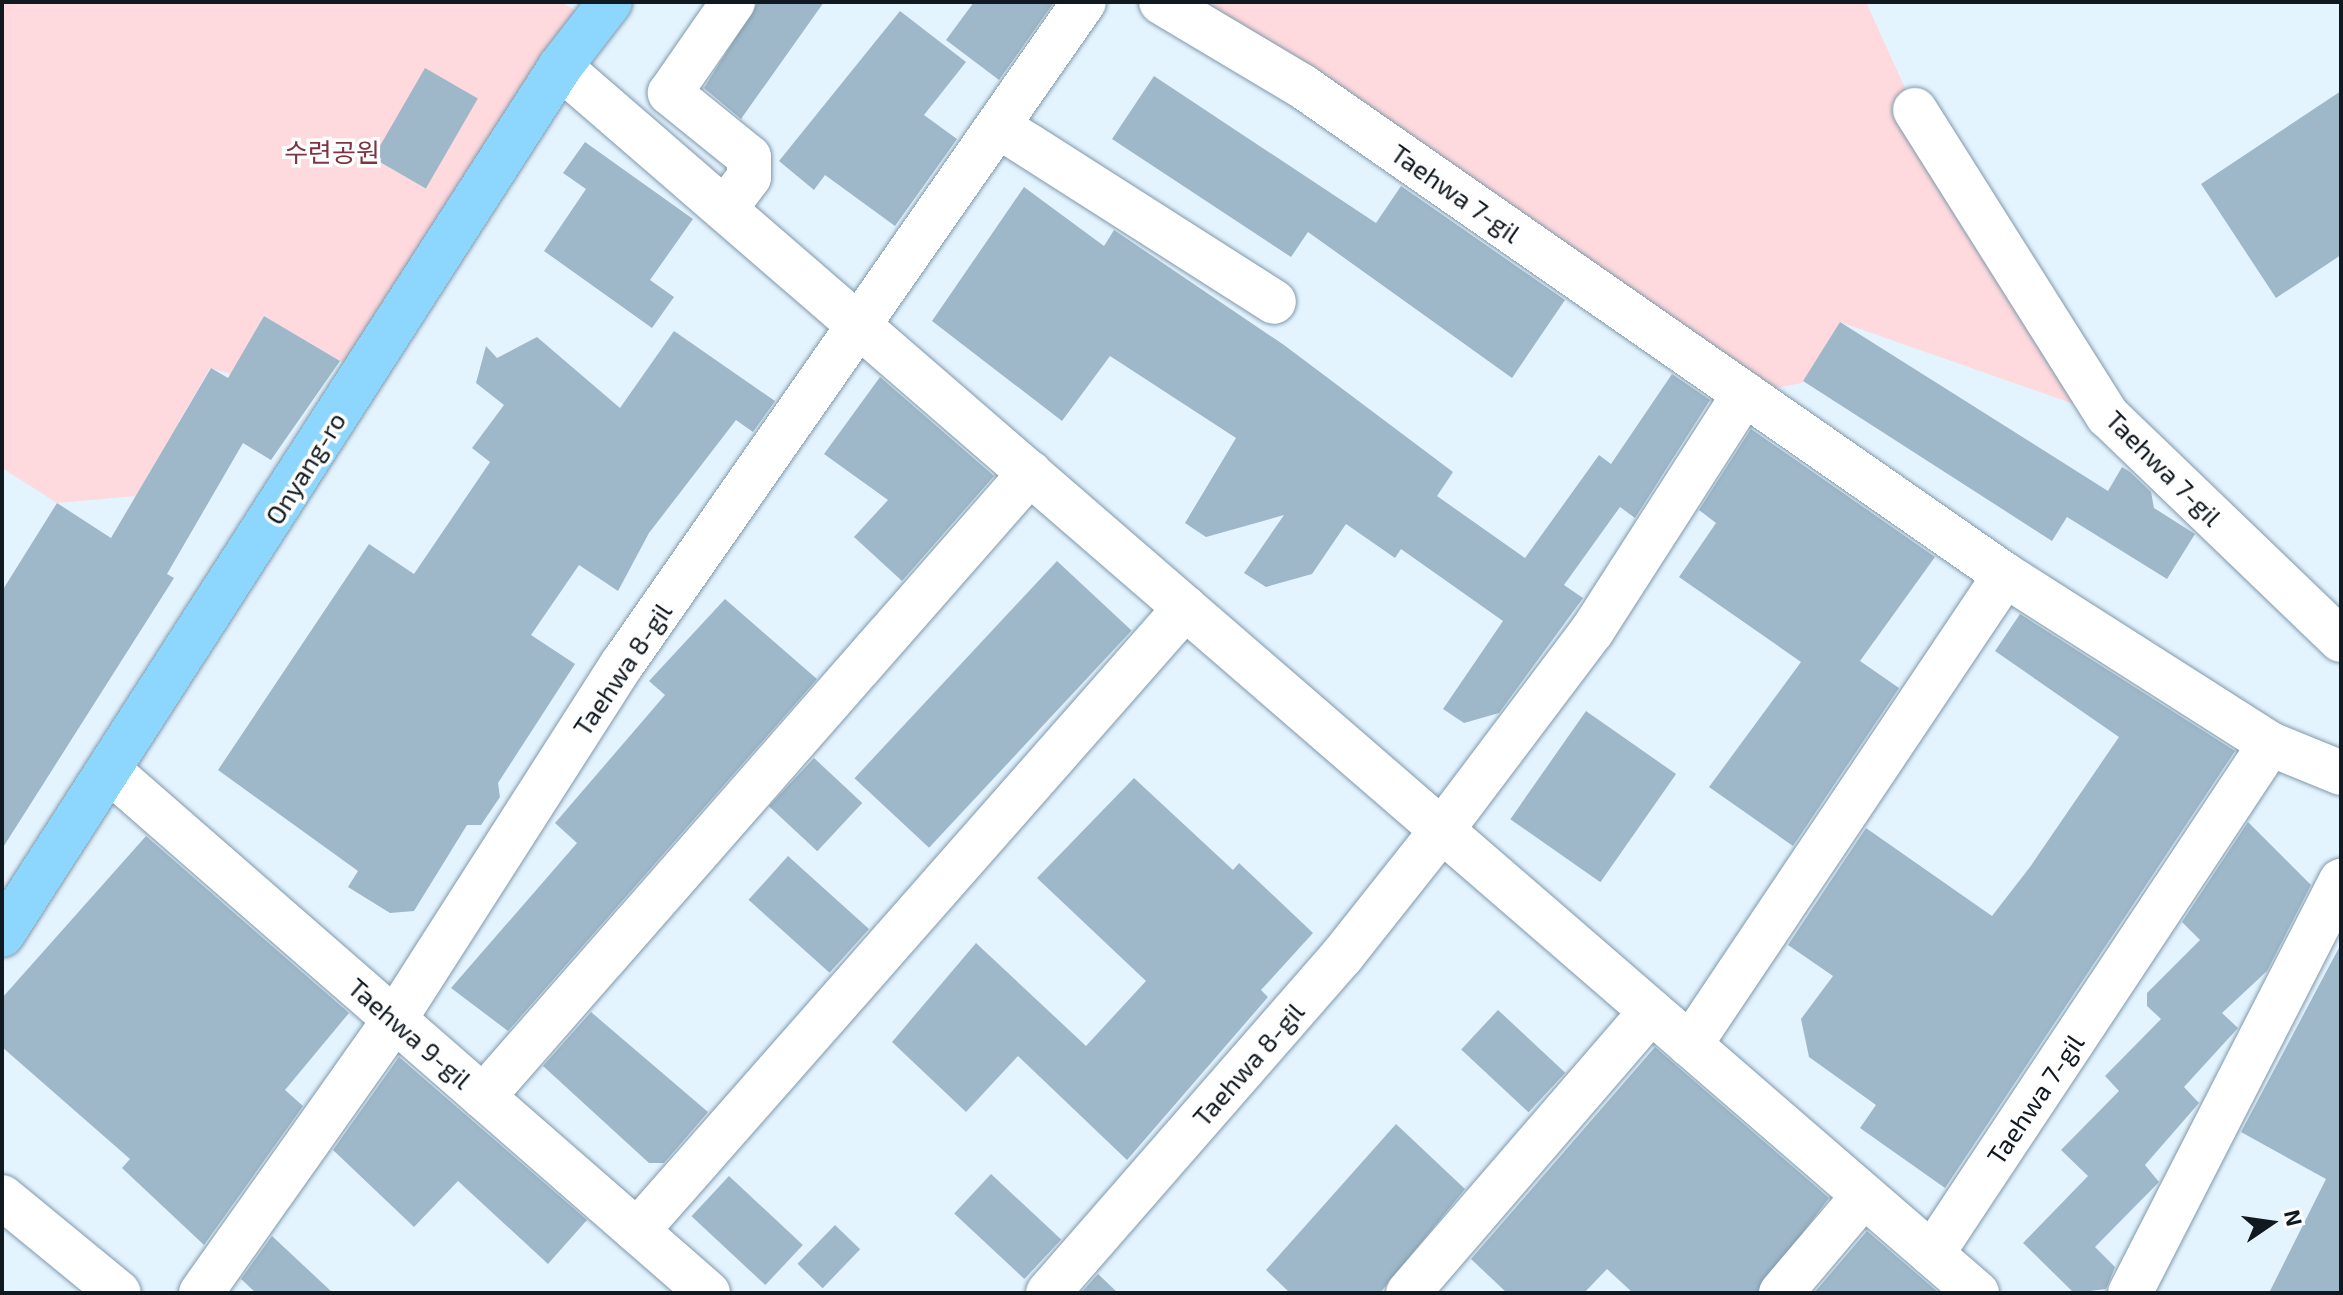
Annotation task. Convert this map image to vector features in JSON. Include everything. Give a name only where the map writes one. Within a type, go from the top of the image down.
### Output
[{"type":"main road","name":"Onyang-ro","points":[[2,935],[112,773],[560,67],[610,2]]},
{"type":"street","points":[[725,209],[749,177],[749,157],[670,93],[733,2]]},
{"type":"street","name":"Taehwa 8-gil","points":[[201,1293],[395,1019],[623,663],[1084,2]]},
{"type":"street","name":"Taehwa 7-gil","points":[[1161,2],[1302,86],[2005,575],[2270,744],[2341,773]]},
{"type":"street","points":[[560,67],[1977,1293]]},
{"type":"street","name":"Taehwa 7-gil","points":[[1915,110],[2108,416],[2341,640]]},
{"type":"street","points":[[998,126],[1274,302]]},
{"type":"street","points":[[1442,830],[1592,631],[1744,394]]},
{"type":"street","points":[[483,1097],[1030,473]]},
{"type":"street","points":[[1690,1045],[2005,575]]},
{"type":"street","points":[[637,1231],[1185,608]]},
{"type":"street","name":"Taehwa 7-gil","points":[[1932,1254],[2270,744]]},
{"type":"street","name":"Taehwa 9-gil","points":[[112,773],[708,1293]]},
{"type":"street","name":"Taehwa 8-gil","points":[[1048,1293],[1342,956],[1442,830]]},
{"type":"street","points":[[2130,1293],[2341,881]]},
{"type":"street","points":[[1408,1293],[1651,1011]]},
{"type":"street","points":[[1781,1293],[1864,1195]]},
{"type":"street","points":[[2,1197],[119,1293]]},
{"type":"green space","name":"수련공원","points":[[2,2],[561,2],[595,22],[364,375],[264,316],[231,374],[210,368],[136,496],[57,503],[2,468]]},
{"type":"green space","points":[[1220,2],[1866,2],[1915,110],[2108,416],[1840,322],[1802,383],[1744,394],[1186,17]]},
{"type":"building","points":[[758,2],[824,2],[741,119],[704,88]]},
{"type":"building","points":[[974,2],[1054,2],[999,80],[946,40]]},
{"type":"building","points":[[900,11],[966,62],[924,115],[957,139],[895,226],[825,175],[814,190],[779,161]]},
{"type":"building","points":[[425,68],[478,98],[426,189],[373,158]]},
{"type":"building","points":[[1154,76],[1376,223],[1401,186],[1565,300],[1512,378],[1308,232],[1291,257],[1112,139]]},
{"type":"building","points":[[2341,91],[2341,255],[2276,298],[2201,184]]},
{"type":"building","points":[[585,142],[693,219],[650,280],[674,297],[652,328],[544,251],[586,189],[563,173]]},
{"type":"building","points":[[1024,187],[1104,246],[1114,230],[1284,345],[1453,472],[1437,496],[1525,558],[1599,455],[1611,464],[1672,374],[1710,400],[1635,518],[1620,507],[1564,585],[1583,598],[1499,713],[1464,723],[1443,709],[1503,621],[1401,549],[1395,558],[1346,524],[1312,574],[1266,587],[1244,573],[1284,515],[1206,537],[1185,523],[1236,438],[1110,356],[1062,421],[932,321]]},
{"type":"building","points":[[264,316],[340,361],[271,460],[243,443],[167,574],[174,578],[2,849],[2,591],[57,503],[111,538],[211,368],[228,378]]},
{"type":"building","points":[[1840,322],[2108,491],[2122,467],[2130,472],[2151,492],[2154,508],[2195,534],[2167,579],[2067,517],[2052,541],[1803,381]]},
{"type":"building","points":[[674,331],[775,401],[753,432],[736,420],[649,533],[618,591],[579,565],[531,635],[575,664],[498,783],[500,797],[481,825],[467,825],[414,911],[390,913],[348,887],[358,871],[218,770],[369,544],[414,574],[490,462],[472,448],[504,405],[476,383],[486,346],[497,358],[537,337],[620,408]]},
{"type":"building","points":[[880,377],[994,476],[902,581],[854,537],[888,500],[824,454]]},
{"type":"building","points":[[1751,429],[1935,557],[1860,661],[1899,688],[1793,846],[1709,787],[1801,662],[1679,577],[1716,523],[1699,510]]},
{"type":"building","points":[[1057,561],[1132,631],[929,848],[854,778]]},
{"type":"building","points":[[725,599],[817,679],[508,1031],[451,988],[577,843],[555,823],[665,695],[649,681]]},
{"type":"building","points":[[2020,614],[2235,751],[1945,1188],[1860,1128],[1876,1105],[1809,1057],[1801,1019],[1833,976],[1788,945],[1866,828],[1992,916],[2030,867],[2119,737],[1995,651]]},
{"type":"building","points":[[1586,711],[1676,774],[1600,882],[1510,819]]},
{"type":"building","points":[[814,758],[862,803],[817,851],[769,806]]},
{"type":"building","points":[[1134,778],[1233,870],[1239,863],[1313,933],[1261,990],[1268,997],[1127,1160],[1018,1056],[966,1112],[892,1042],[976,943],[1086,1046],[1146,981],[1037,878]]},
{"type":"building","points":[[2248,822],[2311,885],[2267,971],[2222,1013],[2238,1028],[2184,1087],[2199,1103],[2145,1165],[2159,1182],[2095,1247],[2115,1267],[2106,1289],[2074,1293],[2023,1243],[2088,1176],[2061,1150],[2119,1091],[2105,1076],[2161,1019],[2147,1006],[2147,993],[2200,940],[2182,922]]},
{"type":"building","points":[[146,836],[349,1013],[285,1090],[303,1106],[204,1245],[122,1168],[130,1159],[2,1047],[2,998]]},
{"type":"building","points":[[788,856],[869,929],[830,973],[749,900]]},
{"type":"building","points":[[2341,944],[2341,1293],[2269,1293],[2326,1179],[2241,1132]]},
{"type":"building","points":[[1498,1010],[1565,1073],[1528,1112],[1461,1049]]},
{"type":"building","points":[[591,1012],[708,1112],[664,1163],[649,1163],[543,1066]]},
{"type":"building","points":[[1655,1047],[1829,1198],[1757,1293],[1633,1293],[1607,1269],[1584,1293],[1507,1293],[1471,1259]]},
{"type":"building","points":[[399,1057],[587,1220],[548,1264],[458,1181],[414,1227],[333,1150]]},
{"type":"building","points":[[1396,1124],[1465,1189],[1380,1293],[1290,1293],[1266,1270]]},
{"type":"building","points":[[991,1174],[1061,1239],[1024,1279],[954,1213]]},
{"type":"building","points":[[729,1176],[803,1245],[765,1285],[691,1216]]},
{"type":"building","points":[[835,1225],[860,1249],[823,1288],[797,1264]]},
{"type":"building","points":[[1867,1231],[1939,1293],[1814,1293]]},
{"type":"building","points":[[272,1236],[333,1293],[256,1293],[241,1279]]},
{"type":"building","points":[[1098,1274],[1118,1293],[1081,1293]]}]
